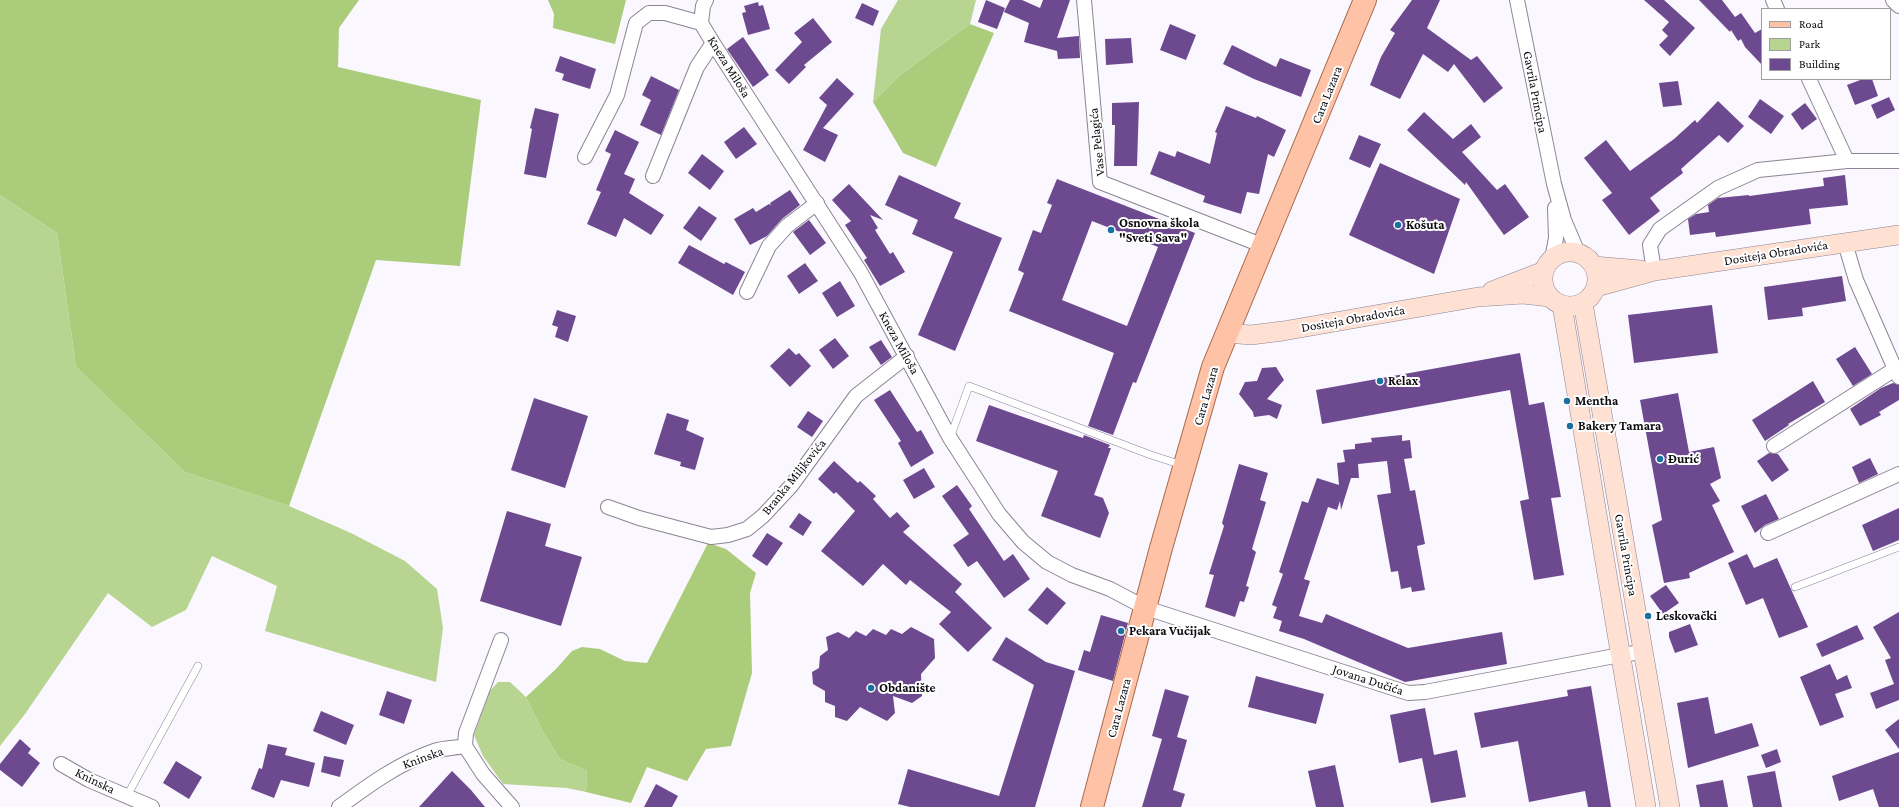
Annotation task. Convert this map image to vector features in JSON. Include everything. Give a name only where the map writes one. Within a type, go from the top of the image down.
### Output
[{"type":"main road","name":"Cara Lazara","points":[[1092,807],[1161,548],[1186,466],[1213,367],[1365,0]]},
{"type":"street","name":"Kneza Miloša","points":[[706,0],[703,6],[701,23],[861,273],[950,438],[999,514],[1022,542],[1047,562],[1110,589],[1146,608]]},
{"type":"street","name":"Vase Pelagića","points":[[1084,0],[1100,182],[1264,246]]},
{"type":"street","name":"Gavrila Principa","points":[[1517,0],[1554,184],[1564,220],[1578,253]]},
{"type":"street","points":[[1893,0],[1899,6]]},
{"type":"street","name":"Kneza Miloša","points":[[585,157],[617,95],[636,23],[649,13],[665,13],[701,23]]},
{"type":"street","points":[[653,176],[697,67],[713,43]]},
{"type":"street","points":[[1809,80],[1847,161]]},
{"type":"street","points":[[1654,272],[1650,245],[1660,229],[1718,188],[1758,170],[1847,161],[1899,160]]},
{"type":"street","name":"Gavrila Principa","points":[[1548,265],[1556,238],[1554,184]]},
{"type":"street","points":[[747,292],[769,246],[787,226],[817,203]]},
{"type":"street","name":"Dositeja Obradovića","points":[[1596,287],[1654,272],[1899,234]]},
{"type":"street","points":[[1774,446],[1897,373],[1856,280],[1845,243]]},
{"type":"street","points":[[1564,252],[1578,253],[1585,256],[1594,266],[1596,273],[1596,287],[1593,294],[1582,303],[1569,306],[1556,301],[1544,285],[1548,265],[1564,252]]},
{"type":"street","name":"Dositeja Obradovića","points":[[1478,297],[1548,265]]},
{"type":"street","name":"Dositeja Obradovića","points":[[1594,266],[1654,272]]},
{"type":"street","name":"Dositeja Obradovića","points":[[1227,333],[1251,334],[1283,331],[1478,297],[1523,294],[1556,301]]},
{"type":"street","name":"Gavrila Principa","points":[[1556,301],[1580,408],[1646,807]]},
{"type":"street","name":"Gavrila Principa","points":[[1582,303],[1670,807]]},
{"type":"street","name":"Branka Miljkovića","points":[[608,507],[639,518],[712,537],[728,535],[747,529],[763,516],[791,486],[856,396],[907,356]]},
{"type":"street","points":[[1768,533],[1899,474]]},
{"type":"street","name":"Jovana Dučića","points":[[1146,608],[1408,693],[1425,692],[1620,655],[1643,652]]},
{"type":"street","points":[[501,640],[466,733],[465,746],[483,774],[512,807]]},
{"type":"street","name":"Kninska","points":[[340,807],[393,770],[416,758],[436,751],[465,746]]},
{"type":"street","name":"Kninska","points":[[61,764],[89,780],[152,807]]},
{"type":"lane","points":[[950,438],[969,386],[1151,455],[1186,466]]},
{"type":"lane","points":[[1795,587],[1899,547]]},
{"type":"lane","points":[[127,796],[198,666]]},
{"type":"green space","points":[[0,0],[359,0],[339,28],[338,67],[481,100],[460,266],[376,260],[289,506],[185,472],[76,367],[57,233],[0,195]]},
{"type":"green space","points":[[548,0],[626,0],[615,44],[553,28],[554,14]]},
{"type":"green space","points":[[898,0],[976,0],[970,24],[899,76],[873,102],[881,29]]},
{"type":"green space","points":[[970,24],[994,33],[936,167],[903,153],[873,102],[899,76]]},
{"type":"green space","points":[[0,195],[57,233],[76,367],[185,472],[289,506],[351,533],[405,561],[437,589],[443,628],[436,682],[265,631],[277,586],[212,556],[186,610],[152,627],[108,593],[25,714],[0,746]]},
{"type":"green space","points":[[708,543],[726,549],[756,573],[750,593],[752,673],[731,746],[706,749],[687,781],[647,767],[631,803],[586,792],[587,771],[560,759],[545,735],[526,697],[556,669],[572,651],[582,647],[600,649],[625,661],[647,663]]},
{"type":"green space","points":[[498,682],[510,682],[526,697],[545,735],[560,759],[587,771],[586,792],[567,788],[503,784],[483,756],[474,735],[490,691]]},
{"type":"building","points":[[986,0],[1005,8],[997,29],[978,22]]},
{"type":"building","points":[[1010,0],[1022,0],[1040,8],[1043,0],[1070,0],[1057,38],[1079,36],[1080,58],[1058,59],[1057,51],[1024,42],[1029,23],[1004,12]]},
{"type":"building","points":[[1412,0],[1440,0],[1427,28],[1471,60],[1477,56],[1503,88],[1484,103],[1454,64],[1448,72],[1423,54],[1400,99],[1370,85],[1381,57],[1395,33],[1390,30]]},
{"type":"building","points":[[1644,0],[1664,0],[1695,28],[1670,56],[1659,45],[1668,36],[1662,30],[1669,22]]},
{"type":"building","points":[[1699,0],[1722,0],[1735,17],[1741,13],[1755,33],[1761,30],[1761,64],[1745,47],[1741,39],[1738,41],[1731,30],[1730,32]]},
{"type":"building","points":[[758,2],[759,6],[763,5],[770,29],[748,35],[742,13],[746,12],[744,6]]},
{"type":"building","points":[[862,3],[879,11],[873,26],[855,18]]},
{"type":"building","points":[[813,18],[832,42],[804,65],[806,67],[789,84],[775,70],[802,42],[794,33]]},
{"type":"building","points":[[1170,24],[1196,35],[1186,60],[1160,50]]},
{"type":"building","points":[[743,37],[769,75],[753,87],[727,49]]},
{"type":"building","points":[[1131,38],[1133,63],[1106,65],[1105,39]]},
{"type":"building","points":[[1232,45],[1276,67],[1280,58],[1311,70],[1301,97],[1254,79],[1223,64]]},
{"type":"building","points":[[560,56],[596,69],[590,89],[562,80],[564,74],[555,71]]},
{"type":"building","points":[[651,76],[679,90],[661,135],[640,125],[651,100],[642,95]]},
{"type":"building","points":[[837,78],[854,94],[823,128],[838,135],[825,162],[803,150],[827,105],[819,98]]},
{"type":"building","points":[[1860,80],[1872,80],[1878,96],[1855,105],[1847,85]]},
{"type":"building","points":[[1678,81],[1682,105],[1663,107],[1659,83]]},
{"type":"building","points":[[1889,97],[1895,110],[1877,119],[1871,105]]},
{"type":"building","points":[[1760,99],[1784,116],[1771,134],[1748,117]]},
{"type":"building","points":[[1718,101],[1744,126],[1728,143],[1719,135],[1681,169],[1683,173],[1650,198],[1660,211],[1629,235],[1602,200],[1612,193],[1584,158],[1606,140],[1630,171],[1674,139],[1695,120],[1697,123]]},
{"type":"building","points":[[1139,102],[1137,166],[1114,166],[1115,125],[1112,125],[1112,103]]},
{"type":"building","points":[[1805,103],[1817,119],[1802,130],[1791,114]]},
{"type":"building","points":[[1226,106],[1256,118],[1257,116],[1286,130],[1274,157],[1268,154],[1259,194],[1247,192],[1241,214],[1203,202],[1205,196],[1150,174],[1159,151],[1175,157],[1177,151],[1210,164],[1217,133],[1215,132]]},
{"type":"building","points":[[535,108],[559,114],[546,178],[524,174],[532,129],[530,128]]},
{"type":"building","points":[[1424,112],[1453,139],[1471,124],[1481,137],[1462,152],[1497,190],[1505,184],[1529,217],[1504,235],[1466,182],[1465,185],[1407,130]]},
{"type":"building","points":[[744,127],[757,144],[736,159],[724,142]]},
{"type":"building","points":[[615,130],[639,142],[624,174],[635,179],[629,193],[664,215],[651,235],[624,218],[616,237],[587,224],[601,192],[596,190],[611,154],[605,151]]},
{"type":"building","points":[[1359,135],[1381,144],[1370,168],[1349,159]]},
{"type":"building","points":[[702,154],[724,171],[710,190],[688,173]]},
{"type":"building","points":[[1380,163],[1460,199],[1434,274],[1349,235]]},
{"type":"building","points":[[899,175],[961,203],[954,218],[1002,238],[955,351],[918,335],[953,252],[912,234],[918,220],[885,205]]},
{"type":"building","points":[[1845,175],[1848,205],[1809,209],[1811,224],[1716,237],[1715,232],[1690,235],[1688,219],[1696,214],[1709,212],[1708,205],[1718,198],[1749,196],[1824,186],[1823,178]]},
{"type":"building","points":[[1057,179],[1195,233],[1136,383],[1133,382],[1113,435],[1088,426],[1114,353],[1009,311],[1024,273],[1018,270],[1033,230],[1041,233],[1052,205],[1047,203]],"holes":[[[1092,221],[1158,247],[1127,326],[1062,300]]]},
{"type":"building","points":[[849,184],[883,220],[870,215],[878,228],[875,230],[890,254],[893,252],[905,272],[880,286],[864,260],[867,258],[845,225],[851,221],[832,200]]},
{"type":"building","points":[[790,190],[800,205],[782,219],[767,236],[750,245],[734,219],[753,208],[756,212],[769,204],[771,205],[770,203]]},
{"type":"building","points":[[699,206],[717,218],[701,241],[683,228]]},
{"type":"building","points":[[809,220],[826,243],[810,255],[793,232]]},
{"type":"building","points":[[689,245],[724,264],[726,262],[745,272],[733,295],[678,263]]},
{"type":"building","points":[[805,263],[818,281],[799,294],[787,276]]},
{"type":"building","points":[[1842,276],[1846,301],[1802,308],[1803,316],[1768,320],[1764,287]]},
{"type":"building","points":[[840,281],[855,306],[837,317],[822,293]]},
{"type":"building","points":[[1712,305],[1718,353],[1634,363],[1628,315]]},
{"type":"building","points":[[557,310],[576,316],[568,342],[555,337],[558,327],[552,325]]},
{"type":"building","points":[[835,338],[849,356],[833,369],[819,350]]},
{"type":"building","points":[[881,340],[892,357],[881,365],[869,347]]},
{"type":"building","points":[[1855,347],[1872,374],[1853,386],[1836,359]]},
{"type":"building","points":[[789,348],[796,355],[799,353],[811,366],[790,387],[770,366]]},
{"type":"building","points":[[1520,353],[1529,405],[1544,402],[1561,497],[1551,498],[1564,575],[1534,580],[1520,501],[1529,499],[1510,390],[1322,424],[1316,390]]},
{"type":"building","points":[[1276,367],[1284,380],[1267,399],[1282,405],[1277,419],[1269,415],[1254,417],[1253,412],[1239,394],[1245,382],[1257,381],[1262,368]]},
{"type":"building","points":[[1813,381],[1825,402],[1788,424],[1789,425],[1765,441],[1752,420]]},
{"type":"building","points":[[1893,383],[1899,385],[1899,400],[1879,412],[1881,415],[1860,426],[1850,409],[1881,388]]},
{"type":"building","points":[[890,390],[917,432],[921,430],[934,453],[911,467],[898,443],[901,441],[874,400]]},
{"type":"building","points":[[1678,393],[1689,452],[1714,447],[1721,478],[1710,484],[1720,501],[1712,505],[1734,552],[1689,573],[1690,578],[1664,583],[1652,525],[1662,520],[1640,400]]},
{"type":"building","points":[[534,398],[588,416],[565,488],[511,470]]},
{"type":"building","points":[[989,405],[1083,438],[1084,435],[1110,445],[1108,448],[1111,448],[1094,495],[1103,498],[1109,513],[1100,538],[1041,516],[1058,471],[976,441]]},
{"type":"building","points":[[808,411],[823,421],[812,437],[797,427]]},
{"type":"building","points":[[667,413],[689,420],[686,430],[704,438],[695,470],[680,466],[681,462],[654,454]]},
{"type":"building","points":[[1402,435],[1402,441],[1410,440],[1412,458],[1404,459],[1410,491],[1415,490],[1425,544],[1417,546],[1425,590],[1412,592],[1411,587],[1401,589],[1398,571],[1391,572],[1377,495],[1391,493],[1387,461],[1358,464],[1359,478],[1351,478],[1341,510],[1340,501],[1337,510],[1328,507],[1304,579],[1310,581],[1299,616],[1322,623],[1326,614],[1408,648],[1502,632],[1507,664],[1405,682],[1304,639],[1279,631],[1282,621],[1273,618],[1277,607],[1272,605],[1283,574],[1279,572],[1302,501],[1308,503],[1317,478],[1339,485],[1337,463],[1345,462],[1343,450],[1355,449],[1355,444],[1372,442],[1371,438]]},
{"type":"building","points":[[1769,453],[1778,454],[1789,470],[1772,482],[1757,461]]},
{"type":"building","points":[[1870,458],[1878,474],[1859,483],[1852,467]]},
{"type":"building","points":[[834,461],[858,483],[860,481],[876,496],[873,499],[890,518],[897,512],[910,526],[903,532],[962,584],[955,592],[992,628],[968,652],[939,624],[951,612],[910,580],[906,585],[883,564],[863,586],[821,551],[855,511],[836,492],[834,494],[818,479]]},
{"type":"building","points":[[1239,464],[1268,473],[1260,500],[1266,502],[1252,549],[1256,552],[1246,586],[1249,587],[1244,602],[1240,601],[1235,617],[1205,607],[1214,575],[1209,574],[1224,526],[1222,523]]},
{"type":"building","points":[[924,468],[935,487],[914,499],[903,480]]},
{"type":"building","points":[[957,485],[972,506],[969,509],[1004,561],[1013,554],[1030,579],[1004,598],[977,561],[968,567],[953,545],[969,534],[942,496]]},
{"type":"building","points":[[1766,494],[1779,519],[1765,525],[1755,533],[1741,506]]},
{"type":"building","points":[[1899,508],[1899,540],[1873,551],[1862,525]]},
{"type":"building","points":[[507,511],[551,524],[545,546],[582,557],[561,626],[480,601]]},
{"type":"building","points":[[799,513],[812,522],[803,536],[789,527]]},
{"type":"building","points":[[767,533],[783,543],[767,566],[752,556]]},
{"type":"building","points":[[1747,554],[1754,568],[1777,558],[1808,627],[1779,638],[1763,598],[1746,605],[1728,563]]},
{"type":"building","points":[[1666,585],[1679,603],[1663,614],[1650,596]]},
{"type":"building","points":[[1047,587],[1066,603],[1047,625],[1028,610]]},
{"type":"building","points":[[1899,612],[1899,700],[1876,709],[1870,693],[1894,684],[1885,660],[1891,658],[1873,627]]},
{"type":"building","points":[[1101,615],[1128,623],[1113,681],[1078,670],[1084,650],[1090,652]]},
{"type":"building","points":[[1690,624],[1698,645],[1675,653],[1669,637],[1669,632]]},
{"type":"building","points":[[1857,625],[1864,639],[1822,657],[1816,644]]},
{"type":"building","points":[[911,627],[934,639],[935,658],[921,674],[922,696],[912,703],[893,696],[895,713],[887,721],[860,707],[847,721],[835,717],[835,706],[825,702],[825,691],[813,684],[812,672],[819,668],[820,656],[828,650],[826,637],[838,632],[849,638],[856,631],[866,636],[873,629],[886,635],[891,629],[902,634]]},
{"type":"building","points":[[1006,637],[1046,662],[1075,671],[1035,807],[910,807],[898,804],[908,769],[999,796],[1034,685],[992,660]]},
{"type":"building","points":[[1830,664],[1837,680],[1847,675],[1852,688],[1835,694],[1844,717],[1820,726],[1800,677]]},
{"type":"building","points":[[1256,676],[1324,694],[1316,724],[1248,707]]},
{"type":"building","points":[[1591,686],[1611,807],[1588,807],[1585,791],[1529,802],[1518,741],[1481,748],[1474,713],[1568,696],[1567,690]]},
{"type":"building","points":[[1165,689],[1189,696],[1177,737],[1187,740],[1173,790],[1185,794],[1181,807],[1142,807],[1162,739],[1152,736]]},
{"type":"building","points":[[387,691],[412,700],[404,724],[379,715]]},
{"type":"building","points":[[1708,697],[1715,734],[1752,723],[1759,746],[1688,768],[1677,703]]},
{"type":"building","points":[[1425,708],[1434,755],[1457,750],[1466,797],[1431,803],[1422,758],[1399,763],[1390,715]]},
{"type":"building","points":[[321,711],[354,725],[346,745],[313,731]]},
{"type":"building","points":[[1899,719],[1899,749],[1885,730]]},
{"type":"building","points":[[20,739],[31,749],[28,753],[40,763],[22,787],[0,770],[0,764]]},
{"type":"building","points":[[268,744],[287,748],[285,755],[315,763],[309,787],[281,780],[274,798],[251,789],[259,768],[262,769]]},
{"type":"building","points":[[1777,749],[1781,762],[1766,768],[1761,755]]},
{"type":"building","points":[[1899,752],[1899,807],[1879,807],[1873,789],[1839,801],[1832,776]]},
{"type":"building","points":[[324,756],[344,760],[340,777],[321,772]]},
{"type":"building","points":[[176,761],[202,777],[189,799],[163,783]]},
{"type":"building","points":[[1335,765],[1344,807],[1316,807],[1308,771]]},
{"type":"building","points":[[452,771],[485,807],[419,807]]},
{"type":"building","points":[[1775,771],[1782,807],[1753,807],[1747,776]]},
{"type":"building","points":[[1723,780],[1728,807],[1700,807],[1696,785]]},
{"type":"building","points":[[656,784],[678,796],[672,807],[644,807]]},
{"type":"place","name":"Košuta","points":[[1398,225]]},
{"type":"place","name":"Osnovna škola \"Sveti Sava\"","points":[[1111,230]]},
{"type":"place","name":"Relax","points":[[1380,381]]},
{"type":"place","name":"Mentha","points":[[1567,401]]},
{"type":"place","name":"Bakery Tamara","points":[[1570,426]]},
{"type":"place","name":"Đurić","points":[[1660,459]]},
{"type":"place","name":"Leskovački","points":[[1648,616]]},
{"type":"place","name":"Pekara Vučijak","points":[[1121,631]]},
{"type":"place","name":"Obdanište","points":[[871,688]]}]
